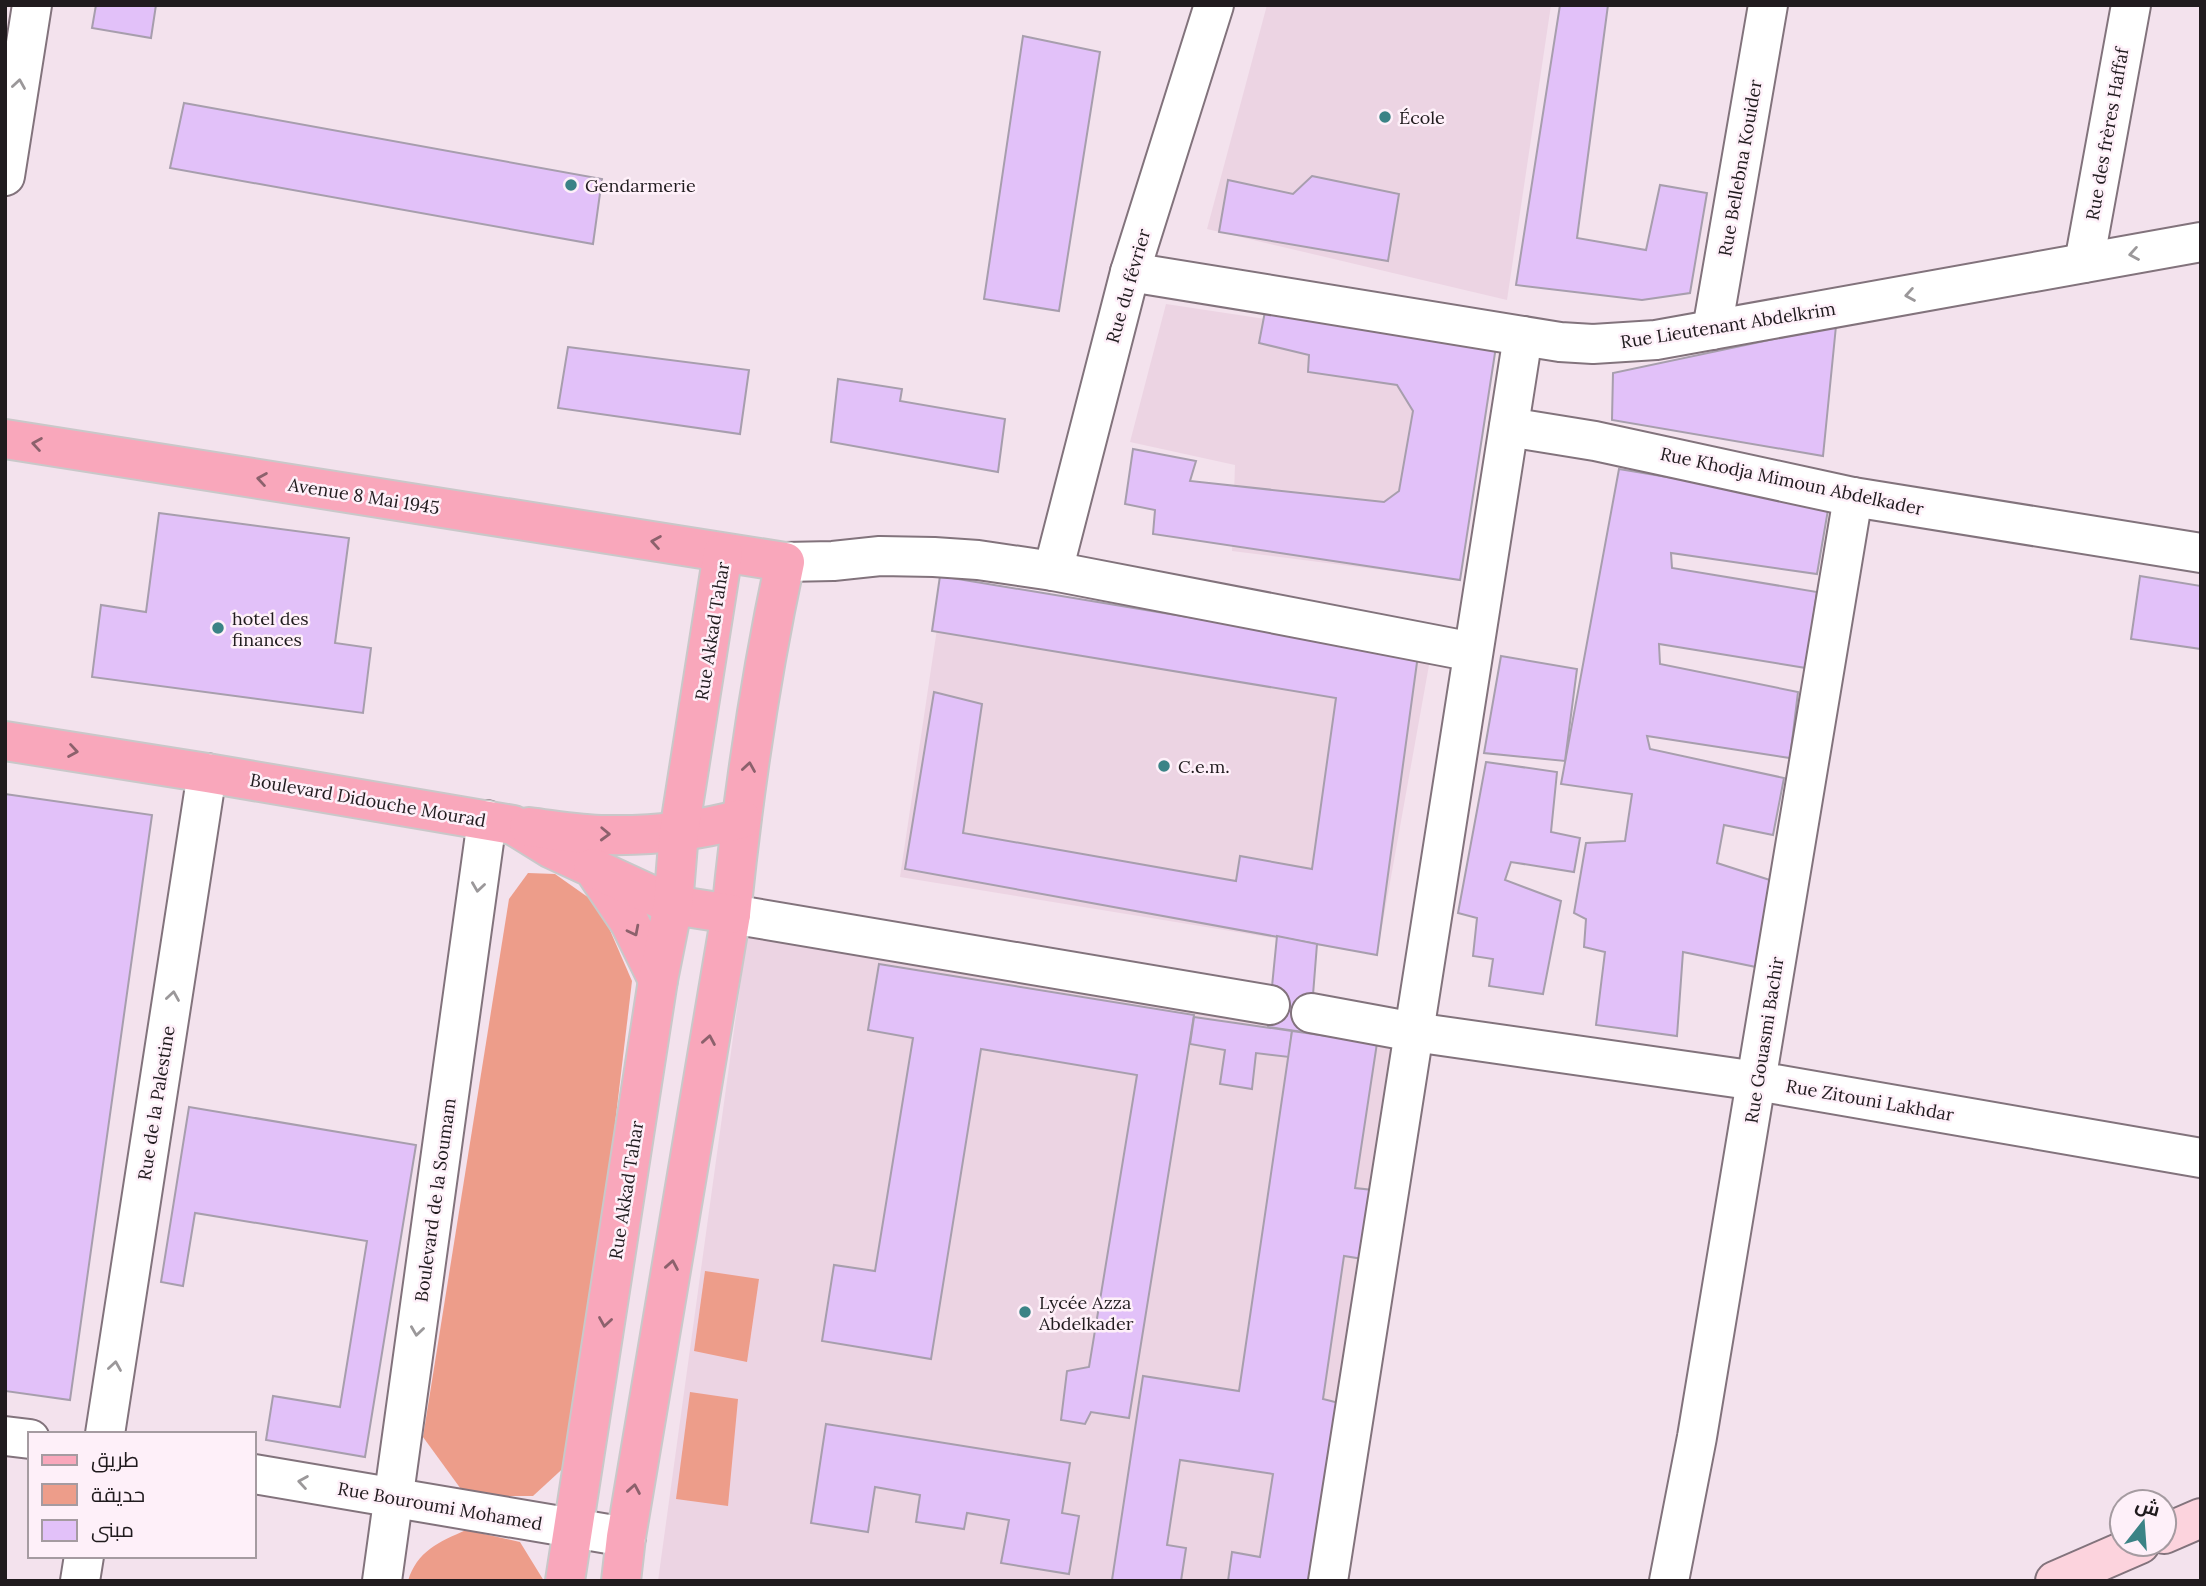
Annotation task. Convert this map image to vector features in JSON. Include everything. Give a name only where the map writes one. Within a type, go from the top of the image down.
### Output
[{"type":"main road","name":"Avenue 8 Mai 1945","points":[[5,439],[723,553]]},
{"type":"main road","name":"Rue Akkad Tahar","points":[[565,1581],[673,905],[679,832],[723,553],[785,562]]},
{"type":"main road","points":[[621,1581],[626,1537],[730,914],[741,819],[774,611],[785,562]]},
{"type":"main road","name":"Boulevard Didouche Mourad","points":[[5,741],[500,822],[673,905],[730,914]]},
{"type":"main road","points":[[500,822],[603,835],[679,832],[741,819]]},
{"type":"main road","points":[[593,868],[629,923],[659,980]]},
{"type":"main road","points":[[2178,1528],[2201,1518]]},
{"type":"main road","points":[[2056,1581],[2108,1558]]},
{"type":"street","points":[[5,176],[32,5]]},
{"type":"street","name":"Rue du février","points":[[1053,571],[1130,272],[1214,5]]},
{"type":"street","name":"Rue Bellebna Kouider","points":[[1712,330],[1768,5]]},
{"type":"street","name":"Rue des frères Haffaf","points":[[2084,263],[2131,5]]},
{"type":"street","name":"Rue Lieutenant Abdelkrim","points":[[1130,272],[1522,336],[1593,344],[1656,340],[2201,242]]},
{"type":"street","points":[[1328,1581],[1522,336]]},
{"type":"street","name":"Rue Khodja Mimoun Abdelkader","points":[[1509,427],[1608,443],[1853,498],[2201,553]]},
{"type":"street","name":"Rue Gouasmi Bachir","points":[[1669,1581],[1699,1423],[1853,498]]},
{"type":"street","points":[[785,562],[880,556],[978,560],[1053,571],[1473,652]]},
{"type":"street","name":"Rue de la Palestine","points":[[105,1432],[207,773]]},
{"type":"street","name":"Boulevard de la Soumam","points":[[382,1581],[500,822]]},
{"type":"street","points":[[730,914],[1270,1005]]},
{"type":"street","name":"Rue Zitouni Lakhdar","points":[[1311,1013],[1414,1032],[1757,1081],[2201,1158]]},
{"type":"street","points":[[5,1436],[28,1439]]},
{"type":"street","name":"Rue Bouroumi Mohamed","points":[[256,1474],[626,1537]]},
{"type":"street","points":[[80,1581],[84,1558]]},
{"type":"shaded area","name":"École","points":[[1267,5],[1551,5],[1507,300],[1207,229]]},
{"type":"shaded area","points":[[1166,304],[1493,353],[1452,579],[1232,551],[1235,465],[1130,442]]},
{"type":"shaded area","name":"C.e.m.","points":[[944,582],[1431,654],[1377,955],[900,877]]},
{"type":"shaded area","name":"Lycée Azza Abdelkader","points":[[747,936],[1397,1043],[1311,1581],[658,1581]]},
{"type":"green space","points":[[528,873],[555,874],[599,905],[632,981],[605,1208],[570,1462],[533,1496],[466,1496],[423,1437],[509,899]]},
{"type":"green space","points":[[705,1271],[759,1279],[747,1362],[694,1351]]},
{"type":"green space","points":[[690,1392],[738,1399],[728,1506],[676,1499]]},
{"type":"green space","points":[[466,1530],[520,1542],[544,1581],[408,1581],[423,1555]]},
{"type":"building","points":[[96,5],[156,5],[151,38],[92,28]]},
{"type":"building","points":[[1560,5],[1608,5],[1577,238],[1646,250],[1660,185],[1707,193],[1690,293],[1642,300],[1516,285]]},
{"type":"building","points":[[1023,36],[1100,52],[1059,311],[984,299]]},
{"type":"building","points":[[184,103],[602,179],[593,244],[170,168]]},
{"type":"building","points":[[1312,176],[1399,194],[1388,261],[1219,232],[1228,180],[1293,194]]},
{"type":"building","points":[[1267,301],[1497,340],[1460,580],[1153,534],[1155,510],[1125,504],[1133,449],[1196,461],[1190,481],[1384,502],[1399,491],[1413,411],[1397,385],[1308,372],[1309,355],[1259,343]]},
{"type":"building","points":[[1836,326],[1823,456],[1612,420],[1613,373]]},
{"type":"building","points":[[568,347],[749,370],[740,434],[558,408]]},
{"type":"building","points":[[838,379],[902,389],[900,401],[1005,419],[998,472],[831,442]]},
{"type":"building","points":[[1619,469],[1829,504],[1817,574],[1671,553],[1672,568],[1817,592],[1806,668],[1659,644],[1660,664],[1798,692],[1790,758],[1647,736],[1650,749],[1784,778],[1773,835],[1724,825],[1717,863],[1776,882],[1756,967],[1683,952],[1677,1036],[1596,1025],[1605,952],[1584,947],[1586,919],[1574,913],[1586,843],[1625,841],[1632,794],[1561,784]]},
{"type":"building","name":"hotel des finances","points":[[159,513],[349,538],[335,643],[371,648],[363,713],[92,677],[101,605],[146,612]]},
{"type":"building","points":[[940,576],[1418,655],[1377,955],[905,869],[934,692],[982,704],[963,833],[1236,881],[1240,856],[1312,869],[1336,698],[932,631]]},
{"type":"building","points":[[2140,576],[2201,586],[2201,649],[2131,639]]},
{"type":"building","points":[[1501,656],[1577,669],[1565,761],[1484,753]]},
{"type":"building","points":[[1486,762],[1557,772],[1551,832],[1580,838],[1574,872],[1511,862],[1505,880],[1561,901],[1543,994],[1489,986],[1493,959],[1473,956],[1477,918],[1458,913]]},
{"type":"building","points":[[5,794],[152,815],[70,1400],[5,1391]]},
{"type":"building","points":[[1277,936],[1317,944],[1310,1033],[1268,1027]]},
{"type":"building","points":[[879,964],[1194,1015],[1129,1418],[1091,1412],[1085,1424],[1061,1420],[1067,1371],[1089,1367],[1137,1075],[981,1049],[931,1359],[822,1341],[834,1265],[875,1271],[913,1038],[868,1030]]},
{"type":"building","points":[[1194,1017],[1292,1031],[1289,1057],[1256,1053],[1252,1089],[1220,1084],[1225,1050],[1190,1044]]},
{"type":"building","points":[[1292,1031],[1377,1043],[1355,1188],[1373,1190],[1363,1259],[1344,1256],[1323,1399],[1339,1403],[1312,1581],[1228,1581],[1232,1552],[1260,1557],[1273,1474],[1180,1460],[1167,1545],[1186,1548],[1181,1581],[1112,1580],[1143,1376],[1239,1391]]},
{"type":"building","points":[[189,1107],[416,1145],[365,1457],[266,1440],[273,1396],[340,1407],[367,1241],[195,1213],[183,1286],[161,1282]]},
{"type":"building","points":[[826,1424],[1070,1463],[1062,1513],[1079,1516],[1069,1574],[1001,1563],[1009,1520],[967,1513],[964,1529],[916,1522],[920,1495],[875,1487],[868,1532],[811,1523]]},
{"type":"place","name":"École","points":[[1385,117]]},
{"type":"place","name":"Gendarmerie","points":[[571,185]]},
{"type":"place","name":"hotel des finances","points":[[218,628]]},
{"type":"place","name":"C.e.m.","points":[[1164,766]]},
{"type":"place","name":"Lycée Azza Abdelkader","points":[[1025,1312]]}]
